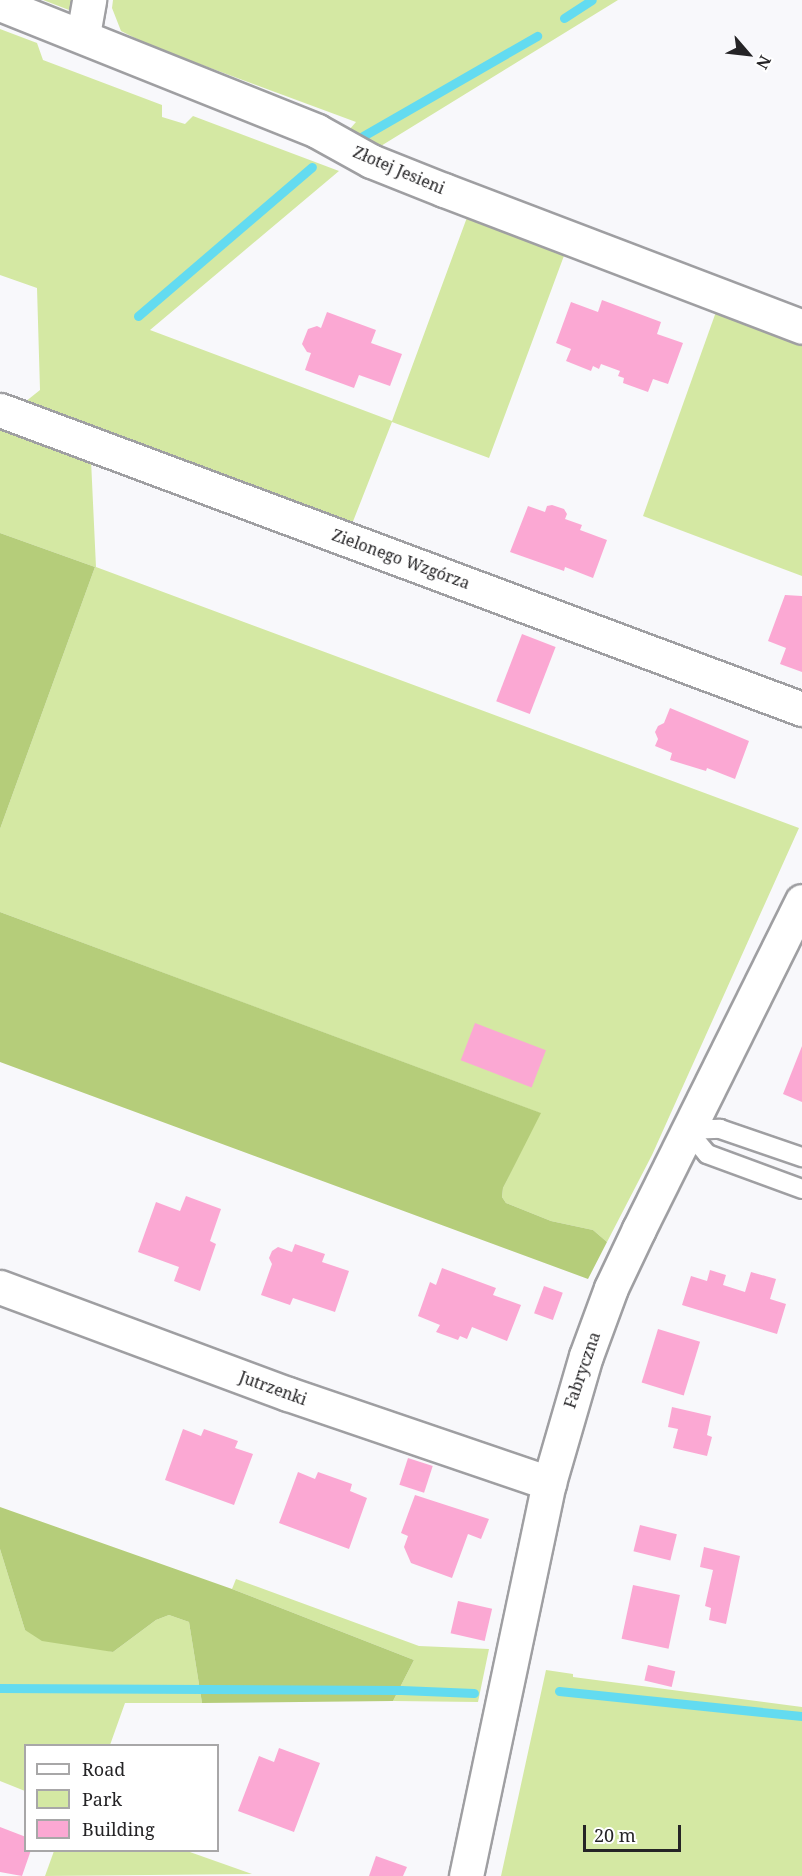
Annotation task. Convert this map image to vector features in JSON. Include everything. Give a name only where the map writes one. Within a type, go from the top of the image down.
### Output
[{"type":"street","points":[[83,36],[89,0]]},
{"type":"street","name":"Złotej Jesieni","points":[[0,4],[317,131],[371,161],[413,178],[802,327]]},
{"type":"street","name":"Zielonego Wzgórza","points":[[0,410],[802,709]]},
{"type":"street","name":"Fabryczna","points":[[466,1876],[549,1483],[567,1417],[611,1288],[802,901]]},
{"type":"street","name":"Jutrzenki","points":[[0,1287],[288,1394],[549,1483]]},
{"type":"lane","points":[[687,1130],[720,1129],[802,1157]]},
{"type":"lane","points":[[687,1130],[706,1154],[802,1189]]},
{"type":"green space","points":[[43,0],[74,0],[69,10]]},
{"type":"green space","points":[[113,0],[618,0],[376,149],[349,130],[356,122],[151,46],[121,31],[112,8]]},
{"type":"green space","points":[[0,29],[37,43],[43,60],[162,105],[162,117],[185,124],[193,116],[339,171],[150,330],[392,421],[469,212],[565,253],[489,458],[392,422],[352,524],[25,402],[40,390],[37,288],[0,275]]},
{"type":"green space","points":[[717,309],[802,341],[802,576],[643,516]]},
{"type":"green space","points":[[0,427],[91,460],[96,567],[799,828],[652,1155],[607,1242],[593,1230],[551,1221],[506,1203],[502,1197],[503,1188],[540,1113],[0,912],[0,829],[95,567],[0,533]]},
{"type":"green space","points":[[0,533],[95,567],[0,829]]},
{"type":"green space","points":[[0,912],[541,1113],[503,1188],[502,1197],[506,1203],[551,1221],[593,1230],[607,1242],[588,1279],[0,1062]]},
{"type":"green space","points":[[0,1507],[232,1589],[414,1660],[393,1701],[202,1703],[189,1622],[169,1615],[156,1620],[113,1652],[42,1641],[25,1630],[0,1549]]},
{"type":"green space","points":[[0,1549],[25,1630],[113,1652],[156,1620],[169,1615],[189,1622],[202,1703],[125,1703],[110,1744],[24,1744],[24,1791],[0,1781]]},
{"type":"green space","points":[[236,1579],[419,1646],[489,1649],[478,1702],[393,1701],[414,1660],[232,1589]]},
{"type":"green space","points":[[546,1670],[573,1674],[573,1677],[802,1707],[802,1876],[501,1876]]},
{"type":"green space","points":[[54,1852],[190,1852],[252,1874],[45,1876]]},
{"type":"building","points":[[602,300],[661,322],[657,334],[683,343],[668,384],[653,379],[648,392],[623,383],[624,378],[618,376],[620,371],[601,364],[599,369],[593,366],[591,371],[566,361],[571,349],[556,343],[571,302],[598,312]]},
{"type":"building","points":[[327,312],[376,330],[371,343],[402,354],[390,386],[359,375],[354,388],[305,370],[311,353],[307,352],[302,344],[308,329],[317,326],[321,328]]},
{"type":"building","points":[[552,505],[564,509],[567,514],[565,519],[582,525],[580,530],[607,540],[593,578],[565,567],[564,571],[510,552],[528,506],[545,512],[547,506]]},
{"type":"building","points":[[785,595],[802,596],[802,672],[780,664],[786,648],[768,641]]},
{"type":"building","points":[[522,634],[556,647],[530,714],[496,701]]},
{"type":"building","points":[[670,708],[749,741],[735,779],[707,768],[706,771],[670,760],[672,753],[655,746],[658,739],[655,732],[658,726],[664,723]]},
{"type":"building","points":[[475,1023],[546,1050],[532,1088],[461,1060]]},
{"type":"building","points":[[802,1046],[802,1102],[783,1094]]},
{"type":"building","points":[[186,1196],[221,1209],[210,1241],[216,1244],[200,1291],[174,1281],[179,1267],[138,1252],[156,1202],[180,1211]]},
{"type":"building","points":[[295,1244],[325,1254],[322,1262],[349,1271],[335,1312],[293,1298],[290,1305],[261,1295],[272,1264],[269,1258],[272,1251],[278,1247],[292,1252]]},
{"type":"building","points":[[442,1268],[496,1288],[493,1295],[521,1305],[507,1341],[472,1327],[467,1339],[460,1336],[458,1340],[436,1332],[440,1325],[418,1316],[430,1282],[436,1285]]},
{"type":"building","points":[[710,1270],[726,1275],[723,1285],[745,1292],[751,1272],[776,1279],[770,1299],[786,1304],[777,1334],[682,1305],[691,1276],[707,1281]]},
{"type":"building","points":[[544,1286],[563,1293],[553,1320],[534,1313]]},
{"type":"building","points":[[658,1329],[700,1342],[684,1395],[642,1383]]},
{"type":"building","points":[[672,1407],[711,1416],[707,1435],[712,1437],[707,1456],[673,1448],[678,1429],[668,1427]]},
{"type":"building","points":[[183,1429],[201,1436],[204,1429],[238,1441],[235,1448],[253,1454],[234,1505],[165,1480]]},
{"type":"building","points":[[408,1458],[433,1466],[424,1493],[399,1485]]},
{"type":"building","points":[[298,1472],[315,1479],[318,1472],[352,1484],[350,1491],[367,1498],[349,1549],[279,1523]]},
{"type":"building","points":[[415,1495],[489,1519],[481,1539],[468,1534],[452,1578],[411,1563],[404,1547],[408,1536],[401,1533]]},
{"type":"building","points":[[640,1525],[677,1534],[670,1560],[633,1551]]},
{"type":"building","points":[[704,1547],[740,1556],[726,1624],[709,1620],[711,1608],[705,1606],[713,1570],[700,1567]]},
{"type":"building","points":[[633,1585],[680,1595],[669,1649],[622,1639]]},
{"type":"building","points":[[458,1601],[492,1609],[485,1641],[451,1633]]},
{"type":"building","points":[[648,1665],[675,1671],[672,1687],[644,1681]]},
{"type":"building","points":[[279,1748],[320,1763],[294,1832],[238,1811],[259,1756],[274,1762]]},
{"type":"building","points":[[0,1827],[24,1836],[24,1852],[30,1852],[22,1876],[0,1872]]},
{"type":"building","points":[[376,1856],[407,1867],[403,1876],[369,1876]]},
{"type":"waterway","points":[[564,18],[592,0]]},
{"type":"waterway","points":[[363,136],[537,36]]},
{"type":"waterway","points":[[138,316],[312,167]]},
{"type":"waterway","points":[[0,1688],[401,1690],[474,1693]]},
{"type":"waterway","points":[[559,1691],[802,1716]]}]
